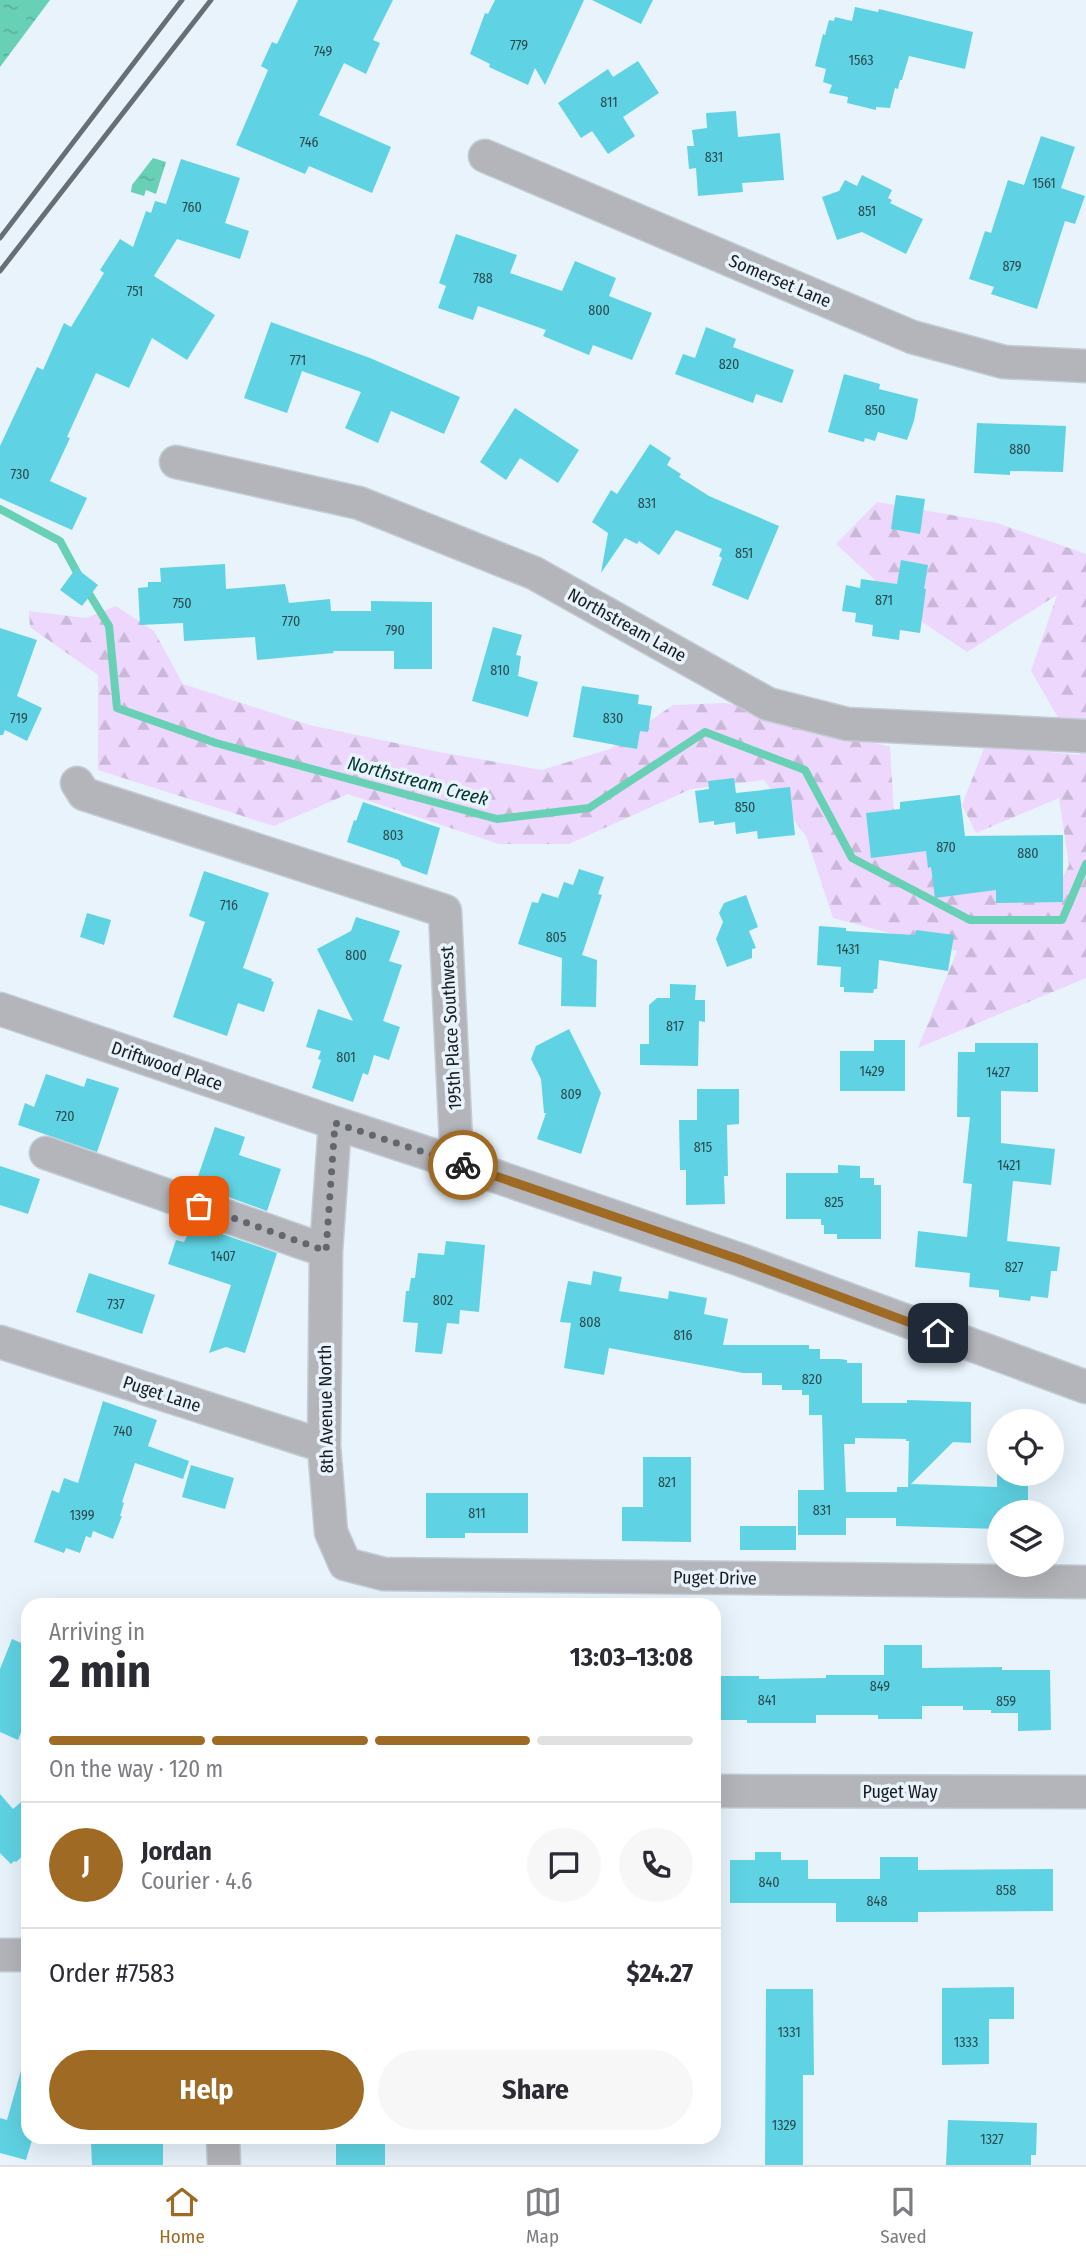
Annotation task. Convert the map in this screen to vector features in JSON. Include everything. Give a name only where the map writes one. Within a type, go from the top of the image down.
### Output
[{"type":"street","name":"Somerset Lane","points":[[485,156],[912,337],[1004,362],[1086,366]]},
{"type":"street","name":"Northstream Lane","points":[[176,462],[359,503],[534,573],[768,704],[848,724],[1086,736]]},
{"type":"street","name":"195th Place Southwest","points":[[77,783],[84,794],[445,911],[457,1163]]},
{"type":"street","name":"Driftwood Place","points":[[0,1009],[457,1163]]},
{"type":"street","name":"8th Avenue North","points":[[335,1123],[326,1251],[324,1446],[331,1532],[345,1564]]},
{"type":"street","points":[[46,1153],[326,1251]]},
{"type":"street","points":[[457,1163],[741,1260],[1086,1387]]},
{"type":"street","name":"Puget Lane","points":[[0,1342],[324,1446]]},
{"type":"street","name":"Puget Drive","points":[[345,1564],[384,1574],[1086,1582]]},
{"type":"street","name":"Puget Way","points":[[721,1791],[1086,1792]]},
{"type":"street","points":[[0,1955],[21,1955]]},
{"type":"street","points":[[223,2144],[224,2165]]},
{"type":"green space","points":[[877,502],[997,523],[1086,554],[1086,978],[918,1048],[957,951],[833,918],[806,836],[764,780],[691,789],[569,844],[499,844],[348,794],[274,826],[98,770],[98,675],[30,627],[29,611],[86,618],[116,606],[154,631],[183,684],[309,725],[542,770],[610,749],[673,705],[726,703],[890,747],[895,833],[968,876],[1053,897],[1069,865],[1059,798],[976,833],[962,805],[985,746],[1080,755],[1031,671],[1057,595],[967,652],[915,617],[836,544]]},
{"type":"water","points":[[0,0],[50,0],[0,67]]},
{"type":"water","points":[[153,158],[166,162],[156,194],[146,190],[144,196],[131,192],[132,185]]},
{"type":"building","points":[[298,0],[393,0],[373,40],[380,43],[366,74],[344,63],[319,115],[391,147],[372,193],[309,166],[305,174],[236,145],[268,70],[261,66],[272,42],[277,44]]},
{"type":"building","points":[[495,0],[584,0],[545,85],[535,68],[528,85],[489,67],[490,64],[470,54],[485,13],[488,14]]},
{"type":"building","points":[[592,0],[653,0],[641,24]]},
{"type":"building","points":[[855,7],[878,12],[879,9],[973,32],[965,69],[909,56],[902,80],[898,89],[895,88],[890,108],[876,107],[876,110],[847,103],[848,97],[829,93],[832,85],[823,82],[826,69],[815,66],[823,34],[825,35],[829,20],[834,21],[835,17],[852,21]]},
{"type":"building","points":[[638,61],[659,93],[623,117],[635,136],[608,154],[592,131],[581,138],[558,103],[608,69],[613,77]]},
{"type":"building","points":[[736,111],[738,137],[780,133],[784,180],[742,183],[743,192],[698,196],[696,168],[689,169],[687,146],[694,146],[692,130],[707,128],[706,113]]},
{"type":"building","points":[[1041,136],[1075,147],[1061,188],[1085,196],[1075,224],[1065,221],[1037,309],[991,294],[994,287],[969,279],[985,231],[991,233],[1008,180],[1024,185]]},
{"type":"building","points":[[181,159],[240,178],[225,223],[249,231],[240,259],[177,239],[154,276],[215,315],[187,360],[152,338],[129,388],[96,373],[50,481],[87,498],[72,530],[0,498],[0,446],[37,367],[43,370],[64,323],[71,327],[104,273],[100,270],[120,239],[133,247],[146,211],[151,213],[155,201],[166,204]]},
{"type":"building","points":[[862,175],[892,190],[888,198],[892,200],[890,203],[923,219],[906,254],[862,232],[837,240],[822,197],[839,191],[845,180],[857,186]]},
{"type":"building","points":[[456,234],[517,255],[510,273],[562,291],[575,261],[616,278],[609,296],[652,313],[632,360],[593,345],[589,355],[543,336],[546,330],[478,306],[473,320],[438,308],[446,286],[439,283]]},
{"type":"building","points":[[271,322],[370,358],[460,397],[444,434],[391,411],[378,443],[345,428],[361,392],[302,371],[287,413],[244,398]]},
{"type":"building","points":[[706,327],[736,339],[733,347],[794,370],[782,403],[756,394],[753,403],[675,374],[683,354],[695,358]]},
{"type":"building","points":[[844,374],[880,384],[879,389],[918,399],[907,440],[878,432],[875,441],[865,438],[864,442],[828,432]]},
{"type":"building","points":[[515,408],[579,450],[558,483],[520,458],[506,480],[480,462]]},
{"type":"building","points":[[977,423],[1066,426],[1063,472],[1010,471],[1010,475],[974,473]]},
{"type":"building","points":[[650,444],[671,458],[667,465],[681,474],[679,477],[709,496],[779,526],[748,600],[712,585],[722,558],[719,556],[722,549],[676,530],[659,555],[639,541],[637,544],[625,538],[601,573],[608,533],[592,522],[611,490],[617,494]]},
{"type":"building","points":[[896,495],[925,499],[920,534],[891,529]]},
{"type":"building","points":[[901,560],[928,565],[920,633],[900,630],[899,640],[872,636],[873,625],[855,622],[856,613],[842,611],[846,585],[860,588],[861,579],[897,584]]},
{"type":"building","points":[[225,564],[226,589],[285,584],[289,603],[330,599],[331,611],[371,611],[371,601],[432,602],[432,669],[394,669],[394,651],[333,651],[334,653],[257,660],[255,637],[184,641],[183,623],[140,625],[138,588],[148,587],[148,582],[161,582],[160,568]]},
{"type":"building","points":[[76,568],[98,585],[82,606],[60,590]]},
{"type":"building","points":[[493,627],[522,635],[516,655],[521,656],[518,676],[538,682],[528,717],[472,701]]},
{"type":"building","points":[[0,628],[37,640],[17,696],[42,708],[27,741],[5,730],[3,735],[0,735]]},
{"type":"building","points":[[582,686],[639,695],[638,704],[652,706],[648,732],[640,731],[637,749],[573,737]]},
{"type":"building","points":[[734,778],[736,793],[790,787],[795,835],[758,839],[757,831],[736,834],[735,822],[714,825],[714,821],[699,823],[695,791],[709,789],[708,781]]},
{"type":"building","points":[[960,795],[965,836],[1063,835],[1063,902],[996,903],[996,890],[935,898],[926,851],[871,858],[866,813],[900,809],[900,802]]},
{"type":"building","points":[[363,802],[440,828],[427,875],[402,866],[399,860],[347,842]]},
{"type":"building","points":[[579,869],[604,877],[598,894],[602,895],[582,955],[597,960],[596,1007],[561,1006],[562,958],[518,944],[532,902],[538,903],[542,893],[558,898],[564,882],[573,885]]},
{"type":"building","points":[[204,871],[269,893],[243,968],[274,982],[264,1012],[238,1003],[227,1036],[173,1017],[205,922],[189,916]]},
{"type":"building","points":[[746,895],[758,927],[749,931],[756,948],[752,949],[752,958],[727,967],[716,939],[723,922],[719,913],[724,903]]},
{"type":"building","points":[[87,913],[111,920],[104,945],[80,937]]},
{"type":"building","points":[[356,917],[400,931],[389,961],[402,965],[383,1021],[400,1027],[389,1060],[374,1055],[368,1075],[363,1073],[353,1102],[312,1088],[321,1060],[318,1059],[321,1051],[306,1047],[318,1009],[353,1021],[317,949],[351,931]]},
{"type":"building","points":[[819,926],[846,928],[846,931],[915,935],[916,930],[954,935],[948,971],[879,960],[877,989],[874,989],[873,993],[844,992],[844,987],[840,987],[841,967],[817,965]]},
{"type":"building","points":[[670,984],[696,985],[695,1000],[705,1000],[705,1022],[699,1021],[698,1066],[640,1065],[640,1044],[649,1044],[649,1005],[657,998],[670,998]]},
{"type":"building","points":[[569,1029],[601,1093],[581,1154],[537,1139],[546,1113],[541,1079],[531,1059],[536,1046]]},
{"type":"building","points":[[874,1040],[905,1040],[905,1091],[840,1091],[840,1051],[874,1051]]},
{"type":"building","points":[[975,1043],[1038,1043],[1038,1092],[1001,1091],[1001,1143],[1055,1149],[1051,1185],[1013,1181],[1007,1241],[1060,1247],[1057,1271],[1051,1271],[1048,1298],[1031,1296],[1030,1301],[999,1297],[999,1290],[969,1287],[970,1273],[915,1267],[918,1231],[967,1237],[972,1184],[963,1183],[970,1117],[957,1117],[958,1052],[975,1052]]},
{"type":"building","points":[[46,1074],[84,1087],[87,1078],[119,1088],[97,1152],[18,1125],[25,1103],[34,1107]]},
{"type":"building","points":[[697,1089],[739,1089],[739,1124],[727,1125],[728,1176],[724,1176],[725,1204],[686,1205],[686,1170],[680,1170],[679,1120],[697,1120]]},
{"type":"building","points":[[215,1127],[245,1137],[239,1155],[281,1169],[267,1211],[195,1185]]},
{"type":"building","points":[[838,1165],[860,1166],[860,1178],[874,1178],[874,1185],[881,1185],[881,1239],[837,1239],[837,1234],[824,1234],[821,1219],[786,1219],[786,1173],[838,1173]]},
{"type":"building","points":[[0,1166],[40,1179],[28,1214],[0,1205]]},
{"type":"building","points":[[193,1224],[277,1253],[245,1353],[226,1347],[209,1353],[231,1285],[168,1264],[176,1240],[184,1242]]},
{"type":"building","points":[[446,1241],[485,1245],[479,1312],[460,1310],[459,1324],[447,1323],[442,1354],[415,1352],[418,1323],[403,1322],[406,1291],[409,1291],[411,1278],[415,1278],[418,1253],[444,1255]]},
{"type":"building","points":[[593,1271],[622,1277],[619,1291],[668,1299],[669,1291],[707,1298],[704,1314],[728,1319],[723,1345],[809,1345],[809,1349],[820,1349],[820,1359],[862,1363],[862,1403],[907,1403],[907,1400],[971,1402],[971,1443],[953,1442],[911,1484],[1028,1486],[1028,1500],[987,1500],[987,1529],[896,1526],[896,1518],[846,1518],[846,1535],[798,1535],[798,1490],[824,1490],[822,1415],[809,1415],[809,1395],[802,1395],[802,1390],[782,1390],[782,1385],[762,1385],[762,1373],[743,1373],[609,1348],[604,1375],[564,1368],[571,1323],[560,1322],[568,1281],[591,1285]],"holes":[[[855,1438],[909,1441],[908,1487],[897,1487],[897,1492],[846,1492],[844,1444],[855,1444]]]},
{"type":"building","points":[[89,1273],[155,1295],[142,1334],[76,1312]]},
{"type":"building","points":[[103,1401],[157,1420],[148,1446],[189,1461],[183,1479],[135,1463],[122,1502],[122,1516],[113,1539],[93,1531],[91,1538],[86,1536],[80,1553],[66,1548],[64,1553],[34,1542],[52,1490],[59,1493],[64,1478],[78,1483]]},
{"type":"building","points":[[643,1457],[691,1457],[691,1542],[622,1541],[622,1507],[643,1507]]},
{"type":"building","points":[[191,1465],[234,1478],[225,1509],[182,1497]]},
{"type":"building","points":[[426,1493],[528,1493],[528,1533],[465,1533],[465,1538],[426,1538]]},
{"type":"building","points":[[740,1526],[796,1526],[796,1550],[740,1550]]},
{"type":"building","points":[[12,1639],[21,1643],[21,1732],[18,1740],[0,1732],[0,1669]]},
{"type":"building","points":[[884,1645],[922,1645],[922,1668],[1002,1667],[1002,1670],[1050,1670],[1051,1730],[1018,1731],[1018,1713],[963,1710],[963,1706],[922,1706],[922,1719],[878,1719],[878,1715],[816,1715],[816,1723],[747,1723],[747,1720],[721,1720],[721,1676],[759,1676],[759,1679],[884,1675]]},
{"type":"building","points":[[0,1794],[13,1809],[21,1802],[21,1857],[11,1864],[0,1853]]},
{"type":"building","points":[[755,1852],[781,1852],[781,1860],[808,1860],[808,1879],[880,1879],[880,1857],[918,1857],[918,1870],[1053,1869],[1053,1911],[918,1912],[918,1922],[836,1922],[836,1903],[730,1903],[730,1860],[755,1860]]},
{"type":"building","points":[[1014,1987],[1014,2019],[989,2019],[989,2064],[942,2065],[942,1988]]},
{"type":"building","points":[[766,1989],[813,1989],[814,2075],[803,2075],[803,2165],[765,2165]]},
{"type":"building","points":[[21,2071],[21,2144],[31,2144],[26,2160],[0,2153],[0,2118],[7,2120]]},
{"type":"building","points":[[948,2120],[1037,2123],[1036,2155],[1031,2155],[1031,2165],[946,2165]]},
{"type":"building","points":[[91,2144],[163,2144],[163,2165],[92,2165]]},
{"type":"building","points":[[336,2144],[385,2144],[385,2165],[336,2165]]},
{"type":"waterway","name":"Northstream Creek","points":[[0,509],[60,541],[79,576]]},
{"type":"waterway","name":"Northstream Creek","points":[[85,587],[109,626],[117,708],[216,743],[497,819],[589,808],[705,732],[805,770],[852,858],[970,920],[1062,920],[1086,864]]},
{"type":"railway","points":[[0,238],[182,0]]},
{"type":"railway","points":[[0,271],[211,0]]},
{"type":"way so far","points":[[199,1206],[326,1251],[335,1123],[463,1165]]},
{"type":"route","points":[[463,1165],[741,1260],[938,1333]]}]
